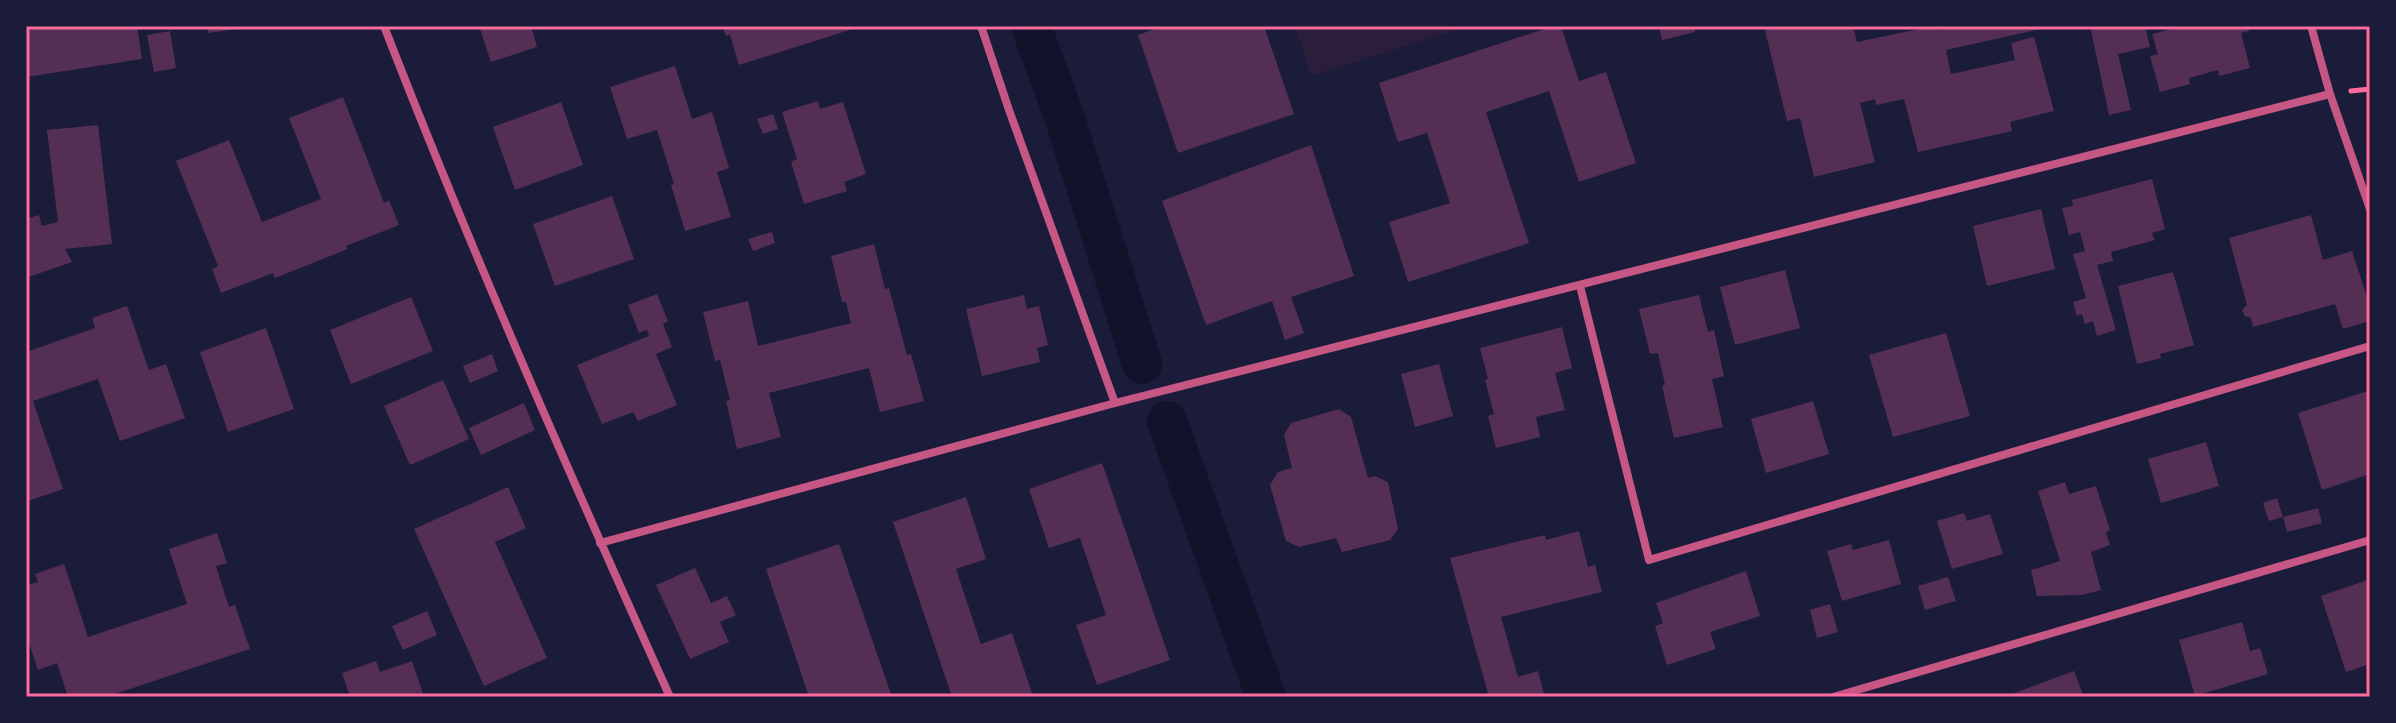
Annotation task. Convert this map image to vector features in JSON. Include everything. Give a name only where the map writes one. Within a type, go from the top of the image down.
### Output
[{"type":"street","points":[[384,26],[447,187],[600,543],[670,697]]},
{"type":"street","points":[[981,26],[1115,403]]},
{"type":"street","points":[[2311,26],[2330,94],[2370,209]]},
{"type":"street","points":[[600,543],[1115,403],[2330,94]]},
{"type":"street","points":[[1580,286],[1649,560],[2370,346]]},
{"type":"street","points":[[1833,697],[2370,540]]},
{"type":"shaded area","points":[[1295,26],[1469,26],[1311,76]]},
{"type":"building","points":[[26,26],[137,26],[142,59],[26,77]]},
{"type":"building","points":[[207,26],[247,26],[247,28],[208,33]]},
{"type":"building","points":[[479,26],[531,26],[537,47],[491,62]]},
{"type":"building","points":[[722,26],[859,27],[739,65],[730,35],[726,36]]},
{"type":"building","points":[[1163,26],[1264,26],[1294,114],[1178,153],[1138,35]]},
{"type":"building","points":[[1561,26],[1579,81],[1606,72],[1636,163],[1579,182],[1549,91],[1486,112],[1529,243],[1408,282],[1389,222],[1450,203],[1427,133],[1398,142],[1379,83]]},
{"type":"building","points":[[1659,26],[1694,26],[1695,32],[1662,40]]},
{"type":"building","points":[[1764,26],[1853,26],[1857,42],[1933,26],[1941,26],[1942,30],[1959,26],[2054,26],[1946,50],[1951,74],[2015,60],[2011,43],[2034,37],[2054,111],[2010,122],[2012,131],[1918,152],[1904,99],[1876,105],[1875,99],[1860,103],[1875,162],[1814,177],[1800,118],[1787,121]]},
{"type":"building","points":[[2090,26],[2145,26],[2150,47],[2118,54],[2131,110],[2109,115]]},
{"type":"building","points":[[2183,26],[2248,26],[2249,31],[2241,33],[2250,68],[2219,76],[2218,70],[2189,78],[2190,84],[2160,92],[2150,56],[2158,54],[2152,34]]},
{"type":"building","points":[[170,31],[176,68],[154,72],[147,35]]},
{"type":"building","points":[[675,66],[692,119],[712,112],[729,168],[717,172],[731,217],[685,231],[657,130],[627,139],[610,87]]},
{"type":"building","points":[[343,97],[384,203],[389,200],[399,225],[275,278],[273,273],[221,293],[212,269],[218,266],[176,161],[229,140],[262,222],[321,199],[289,118]]},
{"type":"building","points":[[818,101],[820,109],[843,102],[866,174],[844,182],[847,191],[804,204],[791,162],[797,159],[782,112]]},
{"type":"building","points":[[561,102],[583,165],[515,190],[493,127]]},
{"type":"building","points":[[773,114],[778,129],[763,134],[757,119]]},
{"type":"building","points":[[98,125],[112,244],[65,249],[72,262],[26,278],[26,219],[39,215],[42,226],[58,222],[47,130]]},
{"type":"building","points":[[1311,145],[1354,276],[1291,297],[1304,333],[1285,340],[1272,301],[1206,325],[1162,201]]},
{"type":"building","points":[[2152,179],[2165,229],[2152,233],[2155,240],[2111,252],[2113,261],[2097,265],[2116,330],[2097,336],[2093,321],[2085,324],[2082,314],[2077,316],[2073,302],[2086,298],[2073,254],[2085,251],[2080,232],[2069,235],[2062,208],[2073,206],[2072,200]]},
{"type":"building","points":[[612,196],[634,259],[555,286],[533,224]]},
{"type":"building","points":[[2041,209],[2055,269],[1987,286],[1973,226]]},
{"type":"building","points":[[2311,215],[2323,260],[2352,251],[2370,306],[2370,321],[2343,329],[2335,304],[2253,327],[2251,318],[2245,316],[2242,310],[2247,305],[2229,238]]},
{"type":"building","points":[[772,232],[775,243],[753,251],[748,239]]},
{"type":"building","points":[[874,244],[885,289],[889,288],[907,355],[911,354],[924,401],[880,412],[869,368],[769,393],[781,437],[737,449],[726,401],[730,400],[720,360],[715,361],[703,312],[748,301],[758,346],[851,323],[846,302],[842,302],[831,256]]},
{"type":"building","points":[[1785,270],[1800,328],[1735,345],[1720,287]]},
{"type":"building","points":[[2173,272],[2194,345],[2137,364],[2118,286]]},
{"type":"building","points":[[657,294],[668,321],[663,324],[672,347],[656,354],[677,405],[638,421],[633,412],[602,424],[577,365],[649,336],[647,330],[639,333],[628,305]]},
{"type":"building","points":[[1024,295],[1027,309],[1039,306],[1048,345],[1037,348],[1040,362],[982,376],[966,309]]},
{"type":"building","points":[[1699,295],[1708,332],[1714,330],[1724,376],[1712,379],[1723,427],[1674,438],[1658,353],[1650,354],[1639,309]]},
{"type":"building","points":[[411,297],[433,351],[351,384],[330,330]]},
{"type":"building","points":[[127,306],[149,370],[166,364],[185,418],[120,441],[98,379],[33,401],[63,489],[28,501],[26,352],[95,328],[92,318]]},
{"type":"building","points":[[1562,327],[1572,368],[1555,373],[1565,410],[1536,417],[1540,437],[1496,448],[1488,416],[1494,414],[1480,348]]},
{"type":"building","points":[[266,328],[294,409],[228,432],[200,352]]},
{"type":"building","points":[[1946,333],[1970,416],[1893,437],[1869,355]]},
{"type":"building","points":[[492,354],[498,371],[470,383],[463,366]]},
{"type":"building","points":[[1439,364],[1453,416],[1415,427],[1401,374]]},
{"type":"building","points":[[443,380],[469,439],[410,465],[384,406]]},
{"type":"building","points":[[2368,391],[2370,474],[2322,490],[2298,413]]},
{"type":"building","points":[[1813,401],[1829,454],[1766,473],[1751,419]]},
{"type":"building","points":[[524,403],[535,430],[481,455],[469,428]]},
{"type":"building","points":[[1339,409],[1351,417],[1368,478],[1375,476],[1388,482],[1398,529],[1390,540],[1342,552],[1336,538],[1299,547],[1286,541],[1270,485],[1278,472],[1292,468],[1284,435],[1291,423]]},
{"type":"building","points":[[2206,442],[2219,486],[2161,503],[2148,459]]},
{"type":"building","points":[[1102,463],[1170,660],[1097,685],[1076,625],[1106,615],[1080,538],[1049,548],[1029,489]]},
{"type":"building","points":[[2065,482],[2069,494],[2096,486],[2110,530],[2106,532],[2110,545],[2091,552],[2101,590],[2082,595],[2037,596],[2031,570],[2060,561],[2038,491]]},
{"type":"building","points":[[508,487],[526,528],[495,542],[547,658],[484,686],[414,529]]},
{"type":"building","points":[[966,497],[986,559],[956,569],[981,644],[1012,633],[1031,697],[952,697],[893,522]]},
{"type":"building","points":[[2277,498],[2283,517],[2269,521],[2263,503]]},
{"type":"building","points":[[2318,508],[2322,523],[2287,532],[2283,517]]},
{"type":"building","points":[[1964,513],[1967,521],[1990,514],[2003,554],[1952,569],[1937,521]]},
{"type":"building","points":[[1579,531],[1588,567],[1595,565],[1602,592],[1501,617],[1518,677],[1538,671],[1544,694],[1489,697],[1450,558],[1545,535],[1546,540]]},
{"type":"building","points":[[217,533],[227,563],[216,566],[229,607],[235,605],[250,649],[106,697],[68,697],[57,663],[38,670],[26,634],[26,585],[38,582],[35,574],[64,564],[88,637],[187,604],[169,549]]},
{"type":"building","points":[[1889,540],[1901,584],[1842,601],[1827,551],[1851,544],[1853,550]]},
{"type":"building","points":[[839,544],[892,697],[809,697],[766,569]]},
{"type":"building","points":[[695,568],[711,603],[727,596],[736,615],[720,622],[729,642],[690,659],[656,585]]},
{"type":"building","points":[[1746,571],[1760,616],[1710,632],[1716,649],[1667,665],[1655,626],[1663,623],[1656,603]]},
{"type":"building","points":[[1948,577],[1956,601],[1925,610],[1918,586]]},
{"type":"building","points":[[2370,579],[2370,664],[2346,672],[2321,596]]},
{"type":"building","points":[[1830,604],[1838,632],[1817,638],[1810,610]]},
{"type":"building","points":[[427,611],[437,635],[403,650],[392,626]]},
{"type":"building","points":[[2242,622],[2250,651],[2260,648],[2268,674],[2195,696],[2179,640]]},
{"type":"building","points":[[376,661],[380,672],[412,661],[424,697],[350,697],[342,673]]},
{"type":"building","points":[[2074,671],[2084,697],[2013,697],[2012,694]]},
{"type":"waterway","points":[[1031,26],[1064,116],[1142,364]]},
{"type":"waterway","points":[[1167,421],[1266,697]]}]
